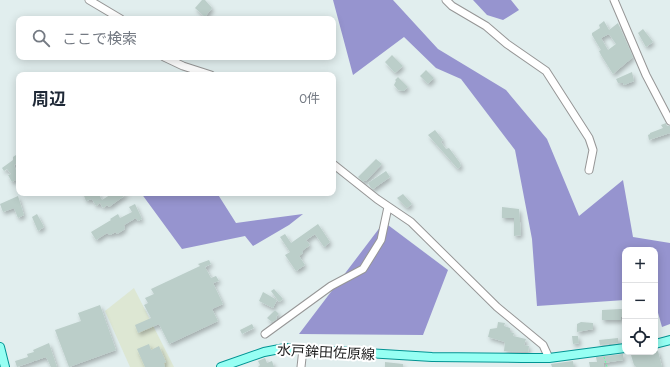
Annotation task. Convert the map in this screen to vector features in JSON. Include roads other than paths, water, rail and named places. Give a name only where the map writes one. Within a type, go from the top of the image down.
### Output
[{"type":"main road","points":[[658,343],[670,340]]},
{"type":"main road","points":[[0,347],[5,367]]},
{"type":"main road","name":"水戸鉾田佐原線","points":[[221,367],[274,348],[432,357],[549,358],[622,348]]},
{"type":"street","points":[[89,0],[97,2],[117,16]]},
{"type":"street","points":[[446,0],[452,6],[486,26],[507,44],[546,71],[589,138],[593,150],[589,170]]},
{"type":"street","points":[[614,0],[646,74],[670,121]]},
{"type":"street","points":[[170,60],[202,72]]},
{"type":"street","points":[[336,166],[388,207],[411,222],[496,307],[543,345],[549,358]]},
{"type":"street","points":[[265,334],[331,286],[362,269],[381,240],[388,207]]},
{"type":"street","points":[[302,367],[303,350]]}]
